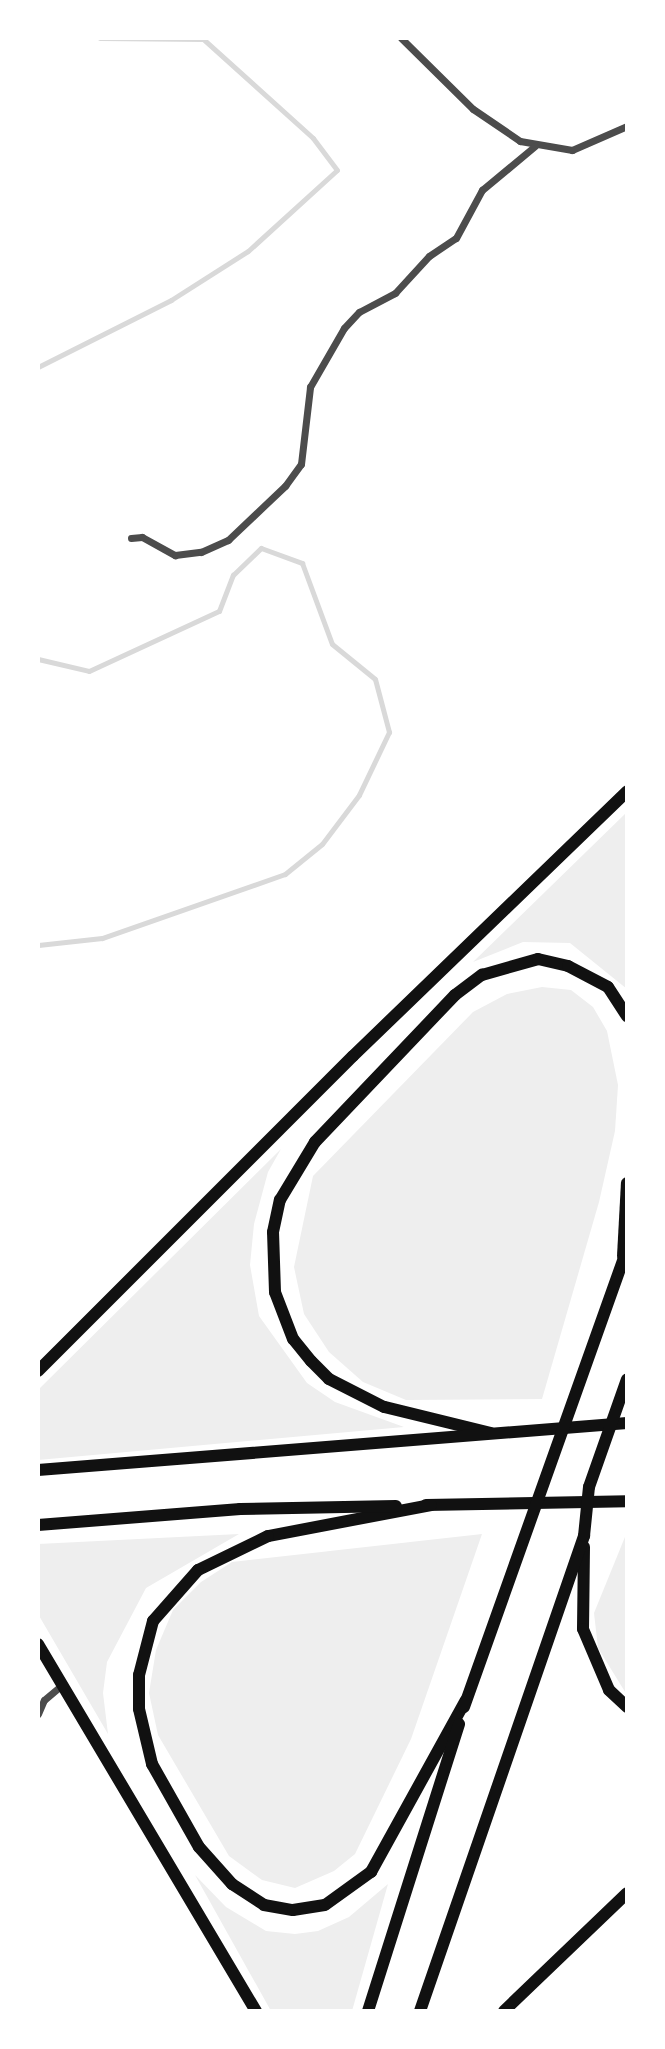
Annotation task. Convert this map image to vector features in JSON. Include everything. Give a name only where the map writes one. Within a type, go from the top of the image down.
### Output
[{"type":"highway","points":[[38,1371],[342,1067],[627,791]]},
{"type":"highway","points":[[491,1433],[384,1407],[329,1379],[311,1361],[293,1339],[275,1292],[273,1232],[280,1200],[315,1142],[455,995],[482,975],[538,959],[568,966],[608,987],[627,1016]]},
{"type":"highway","points":[[368,2011],[466,1700],[625,1254],[627,1183]]},
{"type":"highway","points":[[627,1379],[589,1487],[584,1536],[583,1629],[609,1690],[627,1707]]},
{"type":"highway","points":[[38,1470],[627,1423]]},
{"type":"highway","points":[[38,1525],[240,1509],[431,1505],[493,1507],[627,1501]]},
{"type":"highway","points":[[431,1505],[268,1536],[198,1570],[153,1621],[139,1675],[139,1709],[152,1764],[199,1847],[232,1884],[264,1905],[293,1910],[325,1905],[371,1872],[466,1700]]},
{"type":"highway","points":[[420,2011],[584,1536]]},
{"type":"highway","points":[[38,1644],[256,2011]]},
{"type":"highway","points":[[504,2011],[627,1893]]},
{"type":"street","points":[[401,38],[473,109],[535,146],[572,150],[627,126]]},
{"type":"street","points":[[131,538],[142,537],[175,555],[201,552],[228,540],[285,486],[301,464],[310,387],[344,328],[359,312],[388,299],[429,256],[456,238],[482,190],[535,146]]},
{"type":"street","points":[[38,1714],[44,1700],[63,1684]]},
{"type":"shaded area","points":[[627,812],[627,989],[570,943],[523,942],[473,962]]},
{"type":"shaded area","points":[[542,987],[571,990],[593,1007],[607,1031],[618,1085],[615,1131],[599,1202],[542,1399],[406,1400],[363,1382],[329,1352],[304,1314],[294,1267],[313,1176],[473,1012],[507,994]]},
{"type":"shaded area","points":[[281,1149],[268,1172],[254,1224],[250,1265],[259,1316],[307,1383],[335,1402],[404,1427],[38,1460],[38,1390]]},
{"type":"shaded area","points":[[627,1532],[627,1695],[598,1648],[594,1613]]},
{"type":"shaded area","points":[[239,1534],[146,1588],[107,1662],[103,1693],[108,1734],[38,1614],[38,1544]]},
{"type":"shaded area","points":[[482,1534],[411,1739],[355,1854],[334,1871],[295,1888],[262,1880],[229,1856],[158,1735],[149,1693],[156,1650],[173,1610],[201,1582],[232,1562]]},
{"type":"shaded area","points":[[195,1875],[226,1907],[266,1931],[295,1934],[318,1931],[349,1917],[388,1884],[352,2011],[271,2011]]},
{"type":"waterway","points":[[38,367],[171,300],[248,251],[337,170],[313,138],[203,39],[100,38]]},
{"type":"waterway","points":[[38,659],[89,671],[219,611],[233,575],[261,548],[302,563],[332,644],[375,679],[389,732],[359,795],[322,844],[285,874],[102,938],[38,945]]}]
